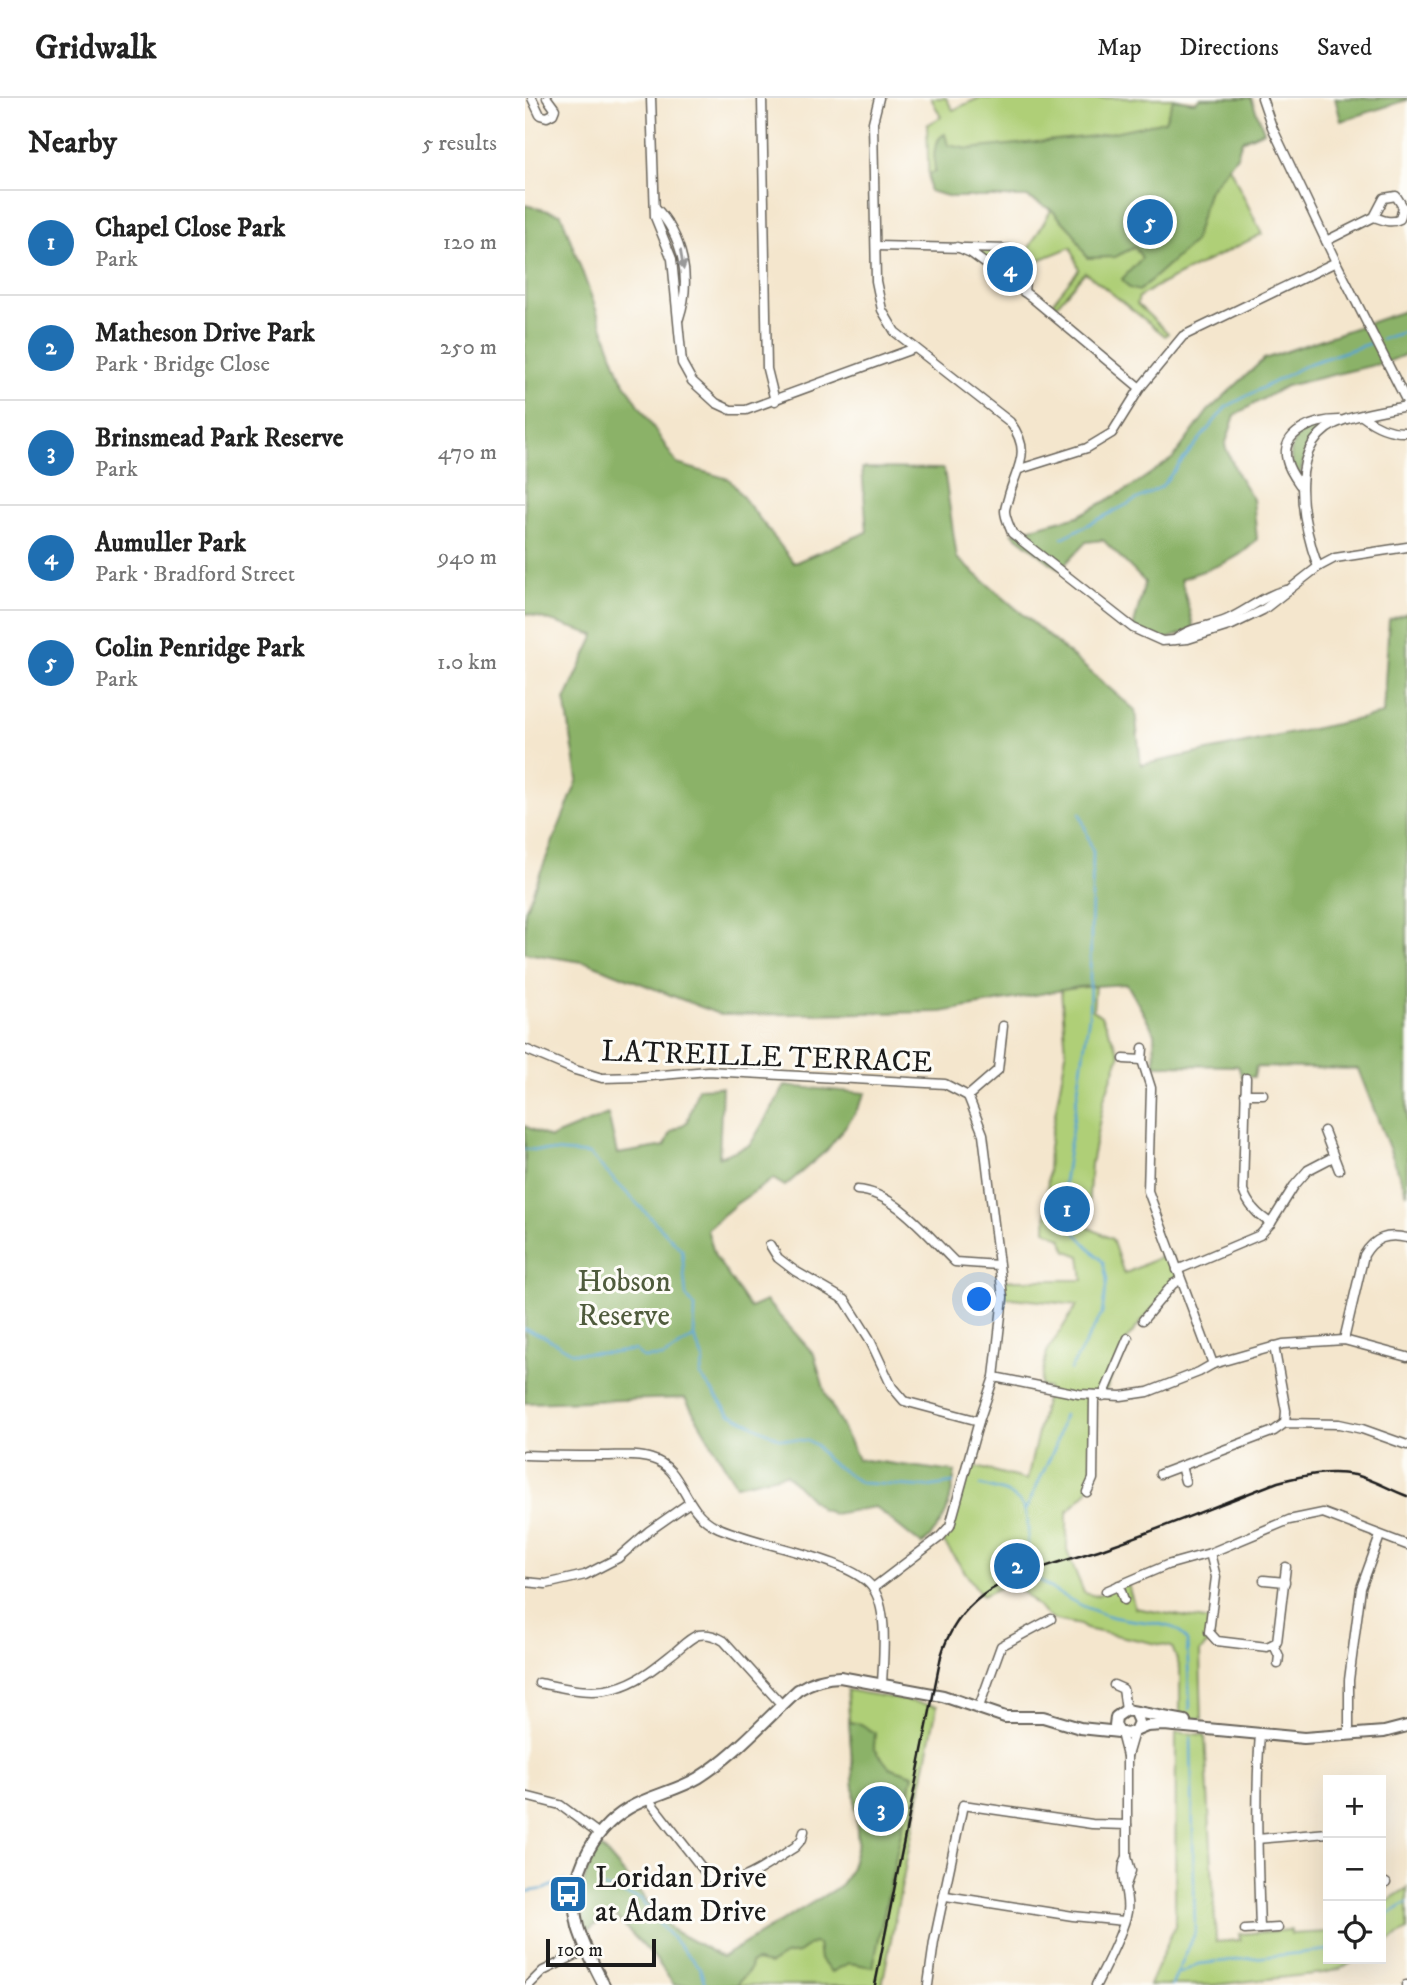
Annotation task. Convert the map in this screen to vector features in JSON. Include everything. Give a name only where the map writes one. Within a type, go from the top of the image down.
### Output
[{"type":"street","points":[[532,98],[540,115],[547,117],[555,109],[547,98]]},
{"type":"street","points":[[651,98],[655,207],[683,255],[684,294],[679,321],[680,354],[685,372],[716,403],[723,408],[739,411],[775,401],[915,348]]},
{"type":"street","points":[[762,98],[767,369],[775,401]]},
{"type":"street","points":[[879,98],[873,122],[876,282],[882,310],[895,332],[1010,422],[1018,433],[1023,447],[1020,470],[1012,484],[1005,511],[1012,533],[1133,628],[1163,641],[1188,639],[1232,625],[1263,610],[1318,567],[1335,558],[1407,547]]},
{"type":"street","points":[[1262,98],[1272,127],[1326,241],[1407,404],[1362,416],[1312,424],[1303,427],[1291,438],[1286,459],[1300,485],[1308,536],[1318,567]]},
{"type":"street","points":[[1326,241],[1374,217]]},
{"type":"street","points":[[876,246],[1004,247],[1016,252],[1024,262],[1024,292]]},
{"type":"street","points":[[957,247],[971,253],[1024,292],[1140,388]]},
{"type":"street","points":[[1020,470],[1087,448],[1112,433],[1140,388],[1183,336],[1336,262]]},
{"type":"street","points":[[1362,416],[1385,429],[1407,432]]},
{"type":"street","points":[[1300,485],[1314,440],[1342,420]]},
{"type":"street","points":[[873,1588],[940,1537],[950,1526],[994,1377],[1003,1297],[982,1134],[968,1096],[998,1070],[1003,1026]]},
{"type":"street","points":[[1143,1048],[1142,1060],[1151,1087],[1149,1191],[1213,1364]]},
{"type":"street","name":"LATREILLE TERRACE","points":[[525,1049],[602,1078],[708,1071],[945,1084],[968,1096]]},
{"type":"street","points":[[1124,1059],[1142,1060]]},
{"type":"street","points":[[1245,1078],[1243,1189],[1246,1200],[1253,1209],[1271,1223]]},
{"type":"street","points":[[1245,1094],[1263,1094]]},
{"type":"street","points":[[1324,1132],[1339,1170]]},
{"type":"street","points":[[1177,1270],[1260,1235],[1308,1170],[1333,1157]]},
{"type":"street","points":[[857,1191],[881,1196],[900,1209],[955,1262],[998,1265]]},
{"type":"street","points":[[1344,1340],[1364,1255],[1379,1238],[1407,1238]]},
{"type":"street","points":[[770,1245],[778,1258],[795,1271],[845,1300],[869,1338],[892,1387],[904,1401],[979,1421]]},
{"type":"street","points":[[1143,1320],[1173,1284],[1180,1280]]},
{"type":"street","points":[[1087,1492],[1093,1479],[1099,1395],[1128,1338]]},
{"type":"street","points":[[994,1377],[1099,1395],[1121,1396],[1148,1392],[1213,1364],[1274,1346],[1344,1340],[1407,1357]]},
{"type":"street","points":[[1274,1346],[1286,1411],[1285,1423]]},
{"type":"street","points":[[1160,1474],[1274,1431],[1285,1423],[1349,1426],[1407,1445]]},
{"type":"street","points":[[525,1455],[650,1458],[669,1467],[689,1503],[703,1519],[717,1528],[862,1576],[873,1588],[883,1616],[881,1685]]},
{"type":"street","points":[[1181,1466],[1185,1481]]},
{"type":"street","points":[[525,1582],[546,1584],[585,1575],[618,1558],[649,1531],[689,1503]]},
{"type":"street","points":[[1107,1591],[1167,1565],[1210,1553],[1289,1520],[1323,1513],[1407,1545]]},
{"type":"street","points":[[1349,1734],[1349,1680],[1361,1588],[1380,1536]]},
{"type":"street","points":[[1210,1553],[1216,1577],[1210,1635],[1217,1641],[1267,1647],[1274,1645],[1278,1637],[1286,1567]]},
{"type":"street","points":[[1264,1580],[1285,1582]]},
{"type":"street","points":[[1119,1585],[1124,1600]]},
{"type":"street","points":[[979,1707],[1001,1646],[1051,1619]]},
{"type":"street","points":[[540,1683],[580,1691],[613,1689],[648,1673],[689,1640],[698,1635],[708,1635],[724,1641],[782,1704]]},
{"type":"street","points":[[1274,1645],[1279,1656],[1278,1664]]},
{"type":"street","points":[[604,1985],[586,1950],[576,1919],[576,1890],[584,1858],[599,1833],[624,1811],[680,1788],[705,1773],[798,1690],[826,1678],[933,1694],[1005,1717],[1044,1717],[1080,1728],[1127,1734],[1155,1725],[1304,1738],[1384,1732],[1407,1726]]},
{"type":"street","points":[[1114,1685],[1123,1689],[1126,1712],[1139,1722],[1127,1756]]},
{"type":"street","points":[[1095,1729],[1126,1712],[1203,1724],[1227,1731]]},
{"type":"street","points":[[1096,1985],[1127,1909],[1126,1885],[1131,1871],[1127,1857],[1127,1756],[1115,1721],[1126,1712]]},
{"type":"street","points":[[1260,1734],[1257,1839],[1260,1928]]},
{"type":"street","points":[[525,1796],[560,1805],[599,1833]]},
{"type":"street","points":[[648,1799],[709,1877],[719,1882],[739,1880],[795,1847],[802,1839],[804,1831]]},
{"type":"street","points":[[928,1985],[963,1805],[1092,1824],[1127,1825]]},
{"type":"street","points":[[1257,1839],[1323,1833]]},
{"type":"street","points":[[946,1896],[1073,1916],[1124,1921]]},
{"type":"street","points":[[1245,1930],[1277,1928]]},
{"type":"street","points":[[529,1985],[543,1971],[586,1950]]},
{"type":"green space","points":[[931,98],[946,98],[953,110],[979,98],[1173,98],[1194,102],[1201,98],[1251,98],[1264,131],[1221,150],[1262,234],[1139,297],[1137,304],[1168,333],[1165,336],[1085,272],[1056,306],[1052,303],[1079,269],[1071,247],[1029,264],[1025,255],[1051,210],[1025,193],[929,191],[927,125],[941,117]]},
{"type":"green space","points":[[1201,98],[1251,98],[1264,131],[1242,140],[1237,156],[1208,192],[1194,242],[1139,291],[1129,288],[1122,279],[1142,258],[1135,247],[1115,257],[1087,258],[1073,232],[1052,210],[1027,197],[951,197],[929,191],[929,174],[935,172],[936,145],[945,134],[948,145],[969,149],[1095,136],[1165,121],[1173,99],[1194,102]]},
{"type":"green space","points":[[1335,98],[1407,98],[1407,100],[1341,121]]},
{"type":"green space","points":[[525,205],[561,214],[621,377],[677,464],[729,479],[794,563],[867,532],[862,468],[944,469],[957,558],[1135,710],[1141,765],[1383,714],[1389,620],[1407,613],[1407,1194],[1358,1069],[1256,1067],[1254,1077],[1242,1077],[1238,1066],[1155,1065],[1154,1032],[1127,984],[1079,987],[941,1012],[721,1015],[589,963],[525,953],[525,911],[578,779],[565,700],[595,635],[525,613]]},
{"type":"green space","points":[[976,247],[1011,251],[1023,265],[1022,286],[974,254]]},
{"type":"green space","points":[[1407,310],[1407,354],[1387,362],[1286,386],[1235,415],[1225,446],[1253,499],[1257,539],[1232,559],[1181,579],[1194,629],[1162,641],[1133,628],[1145,582],[1103,540],[1086,542],[1060,570],[1012,533],[1078,516],[1128,489],[1173,458],[1208,411],[1264,359]]},
{"type":"green space","points":[[1333,423],[1314,438],[1300,475],[1297,475],[1291,455],[1298,436],[1311,427]]},
{"type":"green space","points":[[1095,986],[1093,1010],[1101,1016],[1120,1054],[1104,1099],[1091,1164],[1087,1227],[1112,1239],[1124,1274],[1170,1252],[1180,1280],[1173,1284],[1128,1338],[1106,1390],[1094,1396],[1093,1479],[1087,1492],[1067,1512],[1067,1551],[1084,1593],[1096,1596],[1127,1582],[1135,1608],[1211,1621],[1213,1638],[1200,1652],[1202,1719],[1180,1717],[1180,1668],[1172,1647],[1051,1619],[1012,1582],[982,1596],[940,1537],[950,1526],[969,1465],[1027,1480],[1048,1388],[1040,1386],[1047,1352],[1077,1305],[1003,1297],[1000,1280],[1083,1280],[1080,1256],[1067,1251],[1062,1239],[1046,1230],[1049,1147],[1066,1053],[1061,990]]},
{"type":"green space","name":"Hobson Reserve","points":[[785,1086],[866,1093],[854,1115],[827,1150],[785,1186],[773,1179],[736,1204],[707,1229],[715,1256],[750,1308],[766,1301],[814,1354],[826,1395],[858,1459],[955,1472],[946,1512],[937,1529],[922,1545],[875,1507],[833,1514],[821,1509],[786,1474],[736,1485],[685,1398],[525,1403],[525,1126],[550,1138],[608,1114],[617,1154],[665,1146],[671,1132],[687,1122],[698,1088],[722,1087],[719,1157],[750,1145]]},
{"type":"green space","points":[[847,1690],[937,1706],[882,1985],[674,1985],[655,1958],[613,1914],[586,1931],[582,1909],[583,1887],[589,1866],[600,1846],[672,1930],[722,1957],[840,1886],[850,1871],[858,1842]]},
{"type":"green space","points":[[849,1722],[861,1724],[875,1733],[874,1748],[889,1767],[913,1775],[873,1967],[849,1963],[832,1972],[820,1960],[818,1944],[813,1943],[798,1953],[785,1955],[770,1964],[756,1961],[751,1963],[750,1969],[737,1985],[674,1985],[655,1958],[613,1914],[586,1931],[582,1909],[583,1887],[589,1866],[600,1846],[672,1930],[722,1957],[840,1886],[850,1871],[858,1842]]},
{"type":"green space","points":[[1176,1732],[1205,1735],[1216,1942],[1240,1940],[1239,1934],[1291,1930],[1291,1934],[1323,1932],[1323,1964],[1349,1964],[1323,1973],[1214,1985],[1149,1985],[1175,1926]]},
{"type":"green space","points":[[1407,1888],[1407,1930],[1386,1943],[1386,1902]]},
{"type":"waterway","points":[[1382,339],[1407,331]]},
{"type":"waterway","points":[[1062,538],[1161,487],[1226,407],[1308,364],[1371,343]]},
{"type":"waterway","points":[[1070,1370],[1102,1314],[1107,1280],[1103,1262],[1065,1222],[1063,1189],[1089,1016],[1093,852],[1080,813]]},
{"type":"waterway","points":[[525,1149],[589,1154],[682,1250],[686,1296],[695,1307],[694,1337],[704,1361],[700,1375],[729,1413],[779,1438],[809,1441],[816,1445],[827,1460],[861,1483],[927,1487],[953,1483]]},
{"type":"waterway","points":[[525,1329],[573,1353],[635,1350],[642,1358],[663,1357],[694,1337]]},
{"type":"waterway","points":[[1025,1511],[1055,1447],[1064,1415]]},
{"type":"waterway","points":[[981,1485],[1007,1493],[1019,1502],[1028,1523],[1030,1569],[1045,1584],[1073,1601],[1103,1614],[1163,1625],[1180,1633],[1187,1641],[1190,1709]]},
{"type":"waterway","points":[[1172,1985],[1195,1933],[1191,1738]]},
{"type":"waterway","points":[[525,1892],[545,1889],[565,1880]]},
{"type":"waterway","points":[[604,1888],[641,1899],[662,1927],[700,1968],[705,1985]]},
{"type":"waterway","points":[[1386,1916],[1407,1903]]},
{"type":"waterway","points":[[1179,1974],[1198,1964],[1323,1951]]},
{"type":"railway","points":[[875,1985],[941,1656],[957,1623],[975,1601],[1011,1579],[1134,1538],[1288,1479],[1317,1474],[1355,1475],[1407,1496]]},
{"type":"place","name":"Colin Penridge Park","points":[[1150,222]]},
{"type":"place","name":"Aumuller Park","points":[[1010,269]]},
{"type":"place","name":"Chapel Close Park","points":[[1067,1209]]},
{"type":"place","name":"Matheson Drive Park","points":[[1017,1566]]},
{"type":"place","name":"Brinsmead Park Reserve","points":[[881,1809]]},
{"type":"place","name":"Loridan Drive at Adam Drive","points":[[568,1894]]}]
